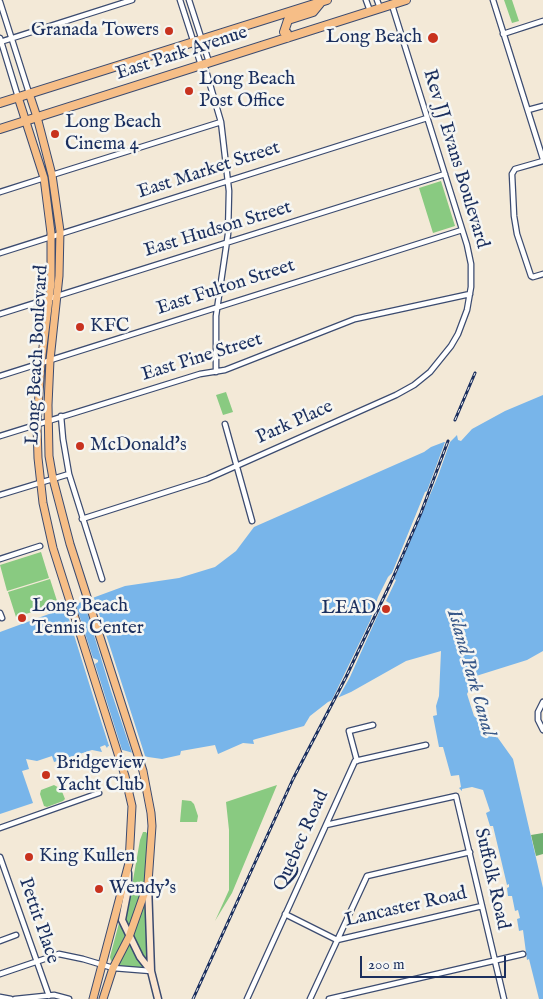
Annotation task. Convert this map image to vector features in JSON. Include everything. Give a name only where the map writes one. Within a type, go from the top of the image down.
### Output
[{"type":"highway","name":"East Park Avenue","points":[[0,129],[406,0]]},
{"type":"highway","name":"East Park Avenue","points":[[0,103],[325,1]]},
{"type":"highway","points":[[287,38],[287,33],[284,32],[288,20],[313,12],[325,1]]},
{"type":"main road","name":"Long Beach Boulevard","points":[[29,93],[52,175],[60,235],[57,296],[50,360],[48,421],[52,479],[59,508],[143,771],[149,800],[152,826],[148,883],[151,970]]},
{"type":"main road","name":"Long Beach Boulevard","points":[[18,97],[44,178],[52,238],[50,299],[40,363],[37,425],[40,482],[50,533],[125,776],[132,806],[128,889],[122,916],[129,937],[142,961],[151,970]]},
{"type":"main road","points":[[93,999],[129,863]]},
{"type":"main road","points":[[103,999],[113,968],[129,937],[148,883]]},
{"type":"main road","points":[[151,970],[158,999]]},
{"type":"street","points":[[0,40],[12,38],[132,0]]},
{"type":"street","points":[[180,0],[198,40],[205,64]]},
{"type":"street","points":[[189,0],[221,122],[228,181],[229,210],[218,306],[216,372]]},
{"type":"street","points":[[366,0],[375,10]]},
{"type":"street","points":[[375,10],[377,0]]},
{"type":"street","points":[[493,0],[543,160],[515,169],[512,173],[514,216],[517,234],[531,276],[533,278],[543,274]]},
{"type":"street","name":"Long Beach Boulevard","points":[[0,2],[29,93]]},
{"type":"street","name":"Rev JJ Evans Boulevard","points":[[392,4],[462,230],[471,264],[470,294]]},
{"type":"street","points":[[503,34],[543,21]]},
{"type":"street","name":"Long Beach Boulevard","points":[[0,40],[18,97]]},
{"type":"street","points":[[528,110],[543,106]]},
{"type":"street","name":"East Market Street","points":[[0,253],[427,118]]},
{"type":"street","points":[[52,175],[221,122]]},
{"type":"street","name":"East Hudson Street","points":[[0,314],[445,174]]},
{"type":"street","points":[[0,192],[44,178]]},
{"type":"street","name":"East Fulton Street","points":[[0,376],[462,230]]},
{"type":"street","name":"East Pine Street","points":[[0,436],[200,374],[225,370],[355,319],[470,294]]},
{"type":"street","name":"Park Place","points":[[82,519],[207,479],[414,385],[438,364],[452,346],[462,325],[470,294]]},
{"type":"street","name":"Long Beach Boulevard","points":[[61,416],[69,474],[102,579]]},
{"type":"street","points":[[224,424],[252,521]]},
{"type":"street","points":[[0,495],[69,474]]},
{"type":"street","points":[[0,559],[40,546]]},
{"type":"street","points":[[543,702],[538,712],[538,720],[543,730]]},
{"type":"street","points":[[372,725],[349,731],[357,761],[426,745]]},
{"type":"street","name":"Quebec Road","points":[[247,999],[355,761],[357,761]]},
{"type":"street","points":[[0,828],[100,793]]},
{"type":"street","name":"Suffolk Road","points":[[326,825],[456,796],[504,999]]},
{"type":"street","points":[[310,999],[367,876],[470,852]]},
{"type":"street","name":"Pettit Place","points":[[0,857],[49,996]]},
{"type":"street","name":"Lancaster Road","points":[[338,940],[482,906]]},
{"type":"street","points":[[285,914],[338,940]]},
{"type":"street","points":[[0,941],[16,935]]},
{"type":"street","points":[[0,974],[59,954],[113,968],[151,970]]},
{"type":"street","points":[[329,999],[523,954]]},
{"type":"street","points":[[0,997],[13,999],[54,995],[69,999]]},
{"type":"green space","points":[[504,0],[512,0],[519,21],[512,23]]},
{"type":"green space","points":[[441,181],[455,226],[433,233],[419,188]]},
{"type":"green space","points":[[226,392],[233,412],[223,415],[216,395]]},
{"type":"green space","points":[[41,552],[49,578],[7,591],[0,565]]},
{"type":"green space","points":[[50,579],[58,604],[16,617],[8,592]]},
{"type":"green space","points":[[54,785],[61,789],[65,799],[47,807],[44,806],[40,794],[41,790]]},
{"type":"green space","points":[[277,785],[232,893],[215,921],[229,890],[229,830],[226,802]]},
{"type":"green space","points":[[182,800],[191,801],[194,804],[198,816],[197,822],[180,822]]},
{"type":"green space","points":[[143,832],[146,832],[148,835],[146,877],[137,910],[129,927],[125,918],[125,909]]},
{"type":"green space","points":[[543,833],[543,854],[536,856],[531,835]]},
{"type":"green space","points":[[148,890],[150,967],[145,962],[132,937]]},
{"type":"green space","points":[[119,923],[126,934],[115,959],[111,961],[110,957]]},
{"type":"green space","points":[[129,939],[148,969],[115,966]]},
{"type":"water","name":"Island Park Canal","points":[[543,395],[543,651],[527,660],[476,676],[467,694],[474,716],[493,731],[513,759],[543,888],[543,999],[539,999],[529,959],[527,960],[523,930],[519,931],[517,919],[520,918],[518,910],[515,911],[512,896],[508,896],[507,888],[509,884],[507,885],[493,826],[490,826],[486,813],[490,811],[483,790],[472,787],[462,789],[462,791],[459,788],[461,787],[459,775],[451,776],[443,747],[439,747],[433,716],[437,715],[436,706],[439,696],[441,651],[406,661],[351,692],[328,702],[310,716],[304,726],[253,740],[254,744],[243,743],[218,754],[215,745],[181,751],[180,755],[162,759],[108,746],[107,748],[105,745],[100,747],[102,752],[92,750],[54,762],[52,756],[37,761],[26,759],[29,769],[22,771],[33,803],[0,814],[0,632],[125,586],[179,578],[215,567],[236,551],[254,527],[424,452],[431,447],[444,442],[450,442],[457,435],[458,440],[461,441],[472,429],[505,411]]},
{"type":"pier","points":[[445,442],[450,442],[438,476],[386,601],[391,604],[387,613],[380,610],[350,677],[336,702],[330,704],[370,621],[378,597],[392,573],[427,491]]},
{"type":"pier","points":[[93,595],[146,759],[133,756],[111,691],[83,599]]},
{"type":"pier","points":[[75,602],[93,658],[98,660],[95,664],[123,753],[110,749],[93,696],[65,606]]},
{"type":"railway","points":[[455,420],[475,373]]},
{"type":"railway","points":[[193,999],[293,779],[346,677],[392,580],[421,513],[448,441]]},
{"type":"place","name":"Granada Towers","points":[[169,31]]},
{"type":"place","name":"Long Beach","points":[[433,38]]},
{"type":"place","name":"Long Beach Post Office","points":[[189,91]]},
{"type":"place","name":"Long Beach Cinema 4","points":[[55,134]]},
{"type":"place","name":"KFC","points":[[80,327]]},
{"type":"place","name":"McDonald's","points":[[80,446]]},
{"type":"place","name":"LEAD","points":[[386,609]]},
{"type":"place","name":"Long Beach Tennis Center","points":[[22,618]]},
{"type":"place","name":"Bridgeview Yacht Club","points":[[46,775]]},
{"type":"place","name":"King Kullen","points":[[29,857]]},
{"type":"place","name":"Wendy's","points":[[99,889]]}]
